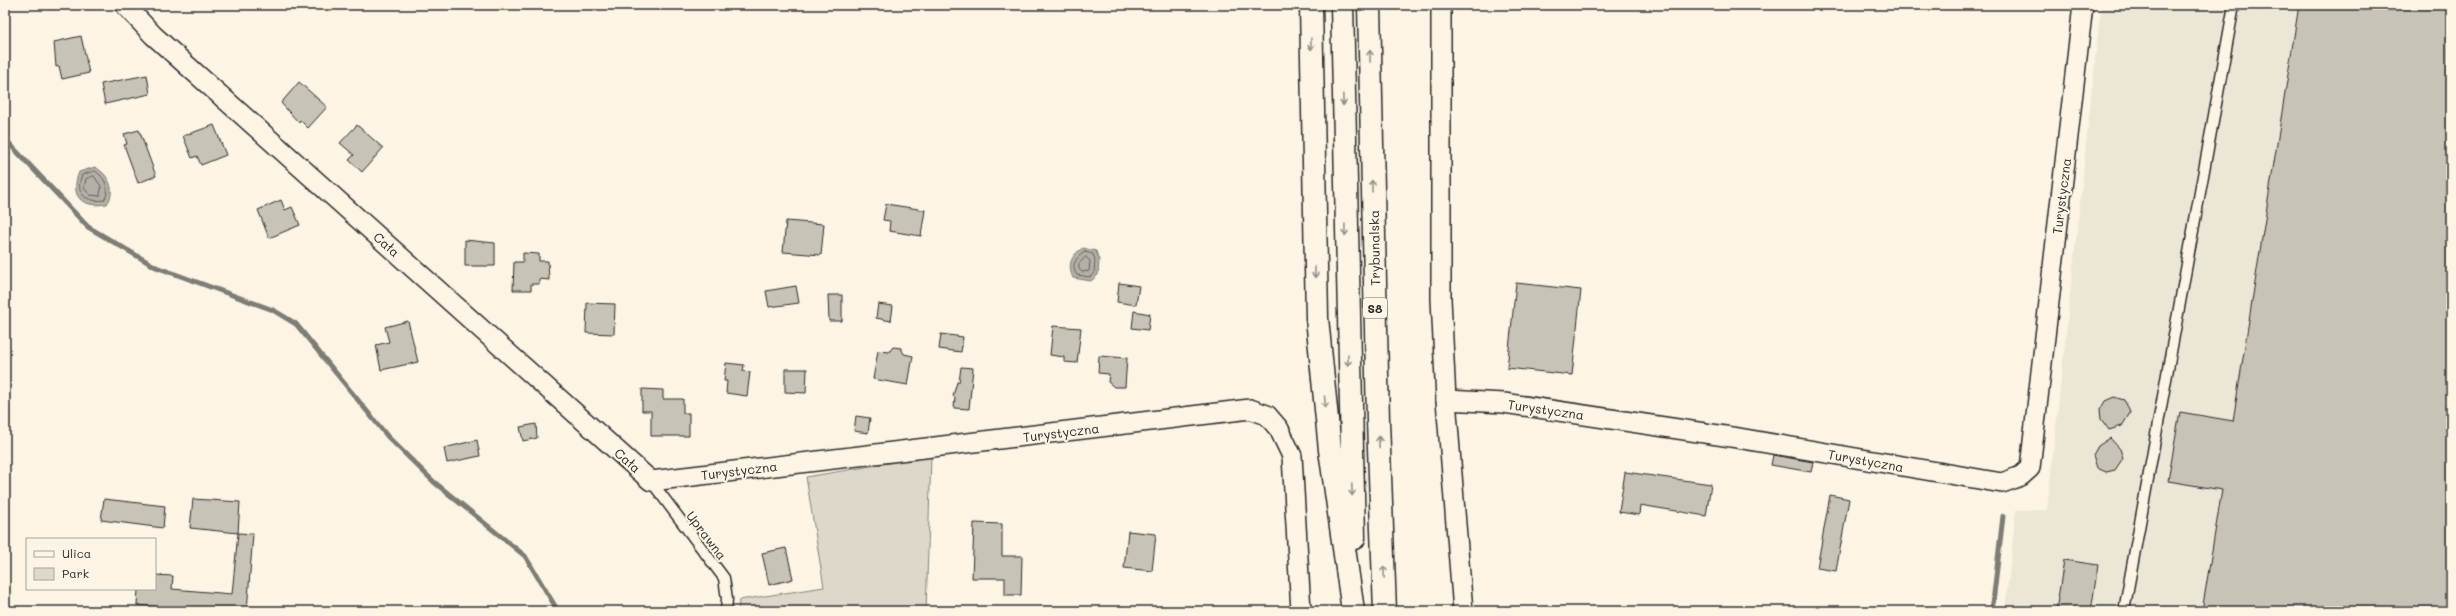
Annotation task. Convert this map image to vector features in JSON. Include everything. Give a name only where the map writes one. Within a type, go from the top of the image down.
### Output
[{"type":"highway","points":[[1311,5],[1317,318],[1330,450],[1353,611]]},
{"type":"highway","name":"S8","points":[[1342,5],[1349,400],[1357,611]]},
{"type":"highway","name":"Trybunalska","points":[[1369,5],[1376,366],[1385,611]]},
{"type":"street","name":"Cała","points":[[125,5],[153,35],[652,481]]},
{"type":"street","points":[[1441,5],[1441,292],[1446,400],[1463,611]]},
{"type":"street","name":"Turystyczna","points":[[1446,400],[1504,403],[1738,438],[2002,483],[2021,476],[2030,468],[2083,5]]},
{"type":"street","name":"Turystyczna","points":[[652,481],[1250,409],[1267,415],[1279,429],[1292,456],[1301,611]]},
{"type":"lane","points":[[2124,611],[2234,5]]},
{"type":"lane","name":"Uprawna","points":[[652,481],[724,578],[727,599],[726,611]]},
{"type":"shaded area","points":[[2101,5],[2451,5],[2451,611],[2005,611],[2016,510],[2047,510]]},
{"type":"green space","points":[[931,456],[926,611],[738,611],[739,600],[824,587],[806,477]]},
{"type":"water","points":[[95,167],[104,174],[110,183],[111,193],[107,204],[98,205],[85,202],[80,199],[77,194],[76,181],[79,172]]},
{"type":"water","points":[[1083,248],[1096,251],[1099,260],[1098,275],[1091,281],[1073,278],[1070,269],[1073,257]]},
{"type":"building","points":[[2299,5],[2451,5],[2451,611],[2202,611],[2222,490],[2168,481],[2180,412],[2233,421]]},
{"type":"building","points":[[81,36],[89,73],[62,79],[59,66],[56,67],[54,42]]},
{"type":"building","points":[[147,75],[150,94],[105,104],[101,84]]},
{"type":"building","points":[[299,82],[327,107],[308,128],[300,120],[299,123],[281,103]]},
{"type":"building","points":[[214,125],[226,155],[201,165],[197,156],[192,158],[183,136]]},
{"type":"building","points":[[357,125],[383,148],[362,172],[349,160],[354,155],[340,143]]},
{"type":"building","points":[[139,130],[156,176],[138,183],[124,145],[127,144],[124,134]]},
{"type":"building","points":[[281,200],[285,210],[292,207],[300,225],[269,238],[258,210]]},
{"type":"building","points":[[886,204],[925,210],[921,236],[889,231],[890,221],[883,220]]},
{"type":"building","points":[[786,221],[824,224],[821,255],[783,252]]},
{"type":"building","points":[[465,240],[495,243],[495,266],[465,266]]},
{"type":"building","points":[[523,253],[539,254],[539,261],[548,261],[549,280],[539,279],[539,284],[531,284],[531,290],[513,290],[514,262],[523,262]]},
{"type":"building","points":[[1119,283],[1139,286],[1136,305],[1117,302]]},
{"type":"building","points":[[1516,283],[1581,290],[1572,375],[1507,368]]},
{"type":"building","points":[[796,286],[799,303],[769,307],[766,291]]},
{"type":"building","points":[[828,295],[842,295],[842,321],[829,321]]},
{"type":"building","points":[[587,303],[615,304],[614,334],[586,333]]},
{"type":"building","points":[[878,304],[893,306],[891,321],[876,318]]},
{"type":"building","points":[[1134,311],[1150,314],[1148,330],[1132,328]]},
{"type":"building","points":[[408,321],[418,362],[381,370],[376,345],[389,342],[385,327]]},
{"type":"building","points":[[1053,326],[1081,328],[1077,363],[1064,362],[1064,357],[1050,355]]},
{"type":"building","points":[[941,334],[963,337],[961,352],[939,349]]},
{"type":"building","points":[[893,347],[901,348],[904,354],[913,356],[908,385],[873,379],[878,351],[889,352]]},
{"type":"building","points":[[1099,356],[1127,358],[1125,387],[1114,387],[1108,382],[1109,374],[1098,373]]},
{"type":"building","points":[[726,363],[744,365],[743,371],[750,372],[747,396],[726,393],[727,381],[724,381]]},
{"type":"building","points":[[961,367],[973,368],[969,409],[954,408],[955,397],[953,396],[957,382],[959,382]]},
{"type":"building","points":[[785,369],[807,369],[806,393],[785,392]]},
{"type":"building","points":[[642,389],[663,390],[663,399],[683,399],[683,413],[689,413],[689,436],[651,436],[651,411],[642,411]]},
{"type":"building","points":[[2114,397],[2124,400],[2130,413],[2122,426],[2109,430],[2101,419],[2100,410],[2105,401]]},
{"type":"building","points":[[856,416],[870,418],[868,433],[854,431]]},
{"type":"building","points":[[536,424],[537,438],[523,441],[520,427]]},
{"type":"building","points":[[2110,438],[2120,449],[2123,458],[2115,470],[2106,472],[2097,468],[2093,455],[2098,446]]},
{"type":"building","points":[[477,440],[480,456],[447,463],[444,448]]},
{"type":"building","points":[[1773,455],[1813,462],[1811,472],[1771,465]]},
{"type":"building","points":[[1625,472],[1711,484],[1706,516],[1640,505],[1639,515],[1619,512]]},
{"type":"building","points":[[1830,495],[1849,499],[1836,571],[1817,568]]},
{"type":"building","points":[[104,499],[165,506],[163,528],[101,520]]},
{"type":"building","points":[[193,499],[240,502],[238,533],[190,528]]},
{"type":"building","points":[[974,523],[1002,524],[1002,556],[1022,556],[1021,595],[1005,595],[1005,578],[972,578]]},
{"type":"building","points":[[1128,531],[1156,534],[1152,571],[1124,568]]},
{"type":"building","points":[[238,533],[253,534],[247,611],[189,611],[189,609],[137,605],[138,590],[156,590],[156,575],[173,576],[172,589],[232,594]]},
{"type":"building","points":[[786,548],[793,579],[769,585],[762,553]]},
{"type":"building","points":[[2064,560],[2098,565],[2091,611],[2056,611]]},
{"type":"waterway","points":[[5,139],[88,227],[156,267],[273,310],[296,324],[388,437],[434,482],[525,556],[558,611]]},
{"type":"waterway","points":[[1992,611],[2003,516]]}]
